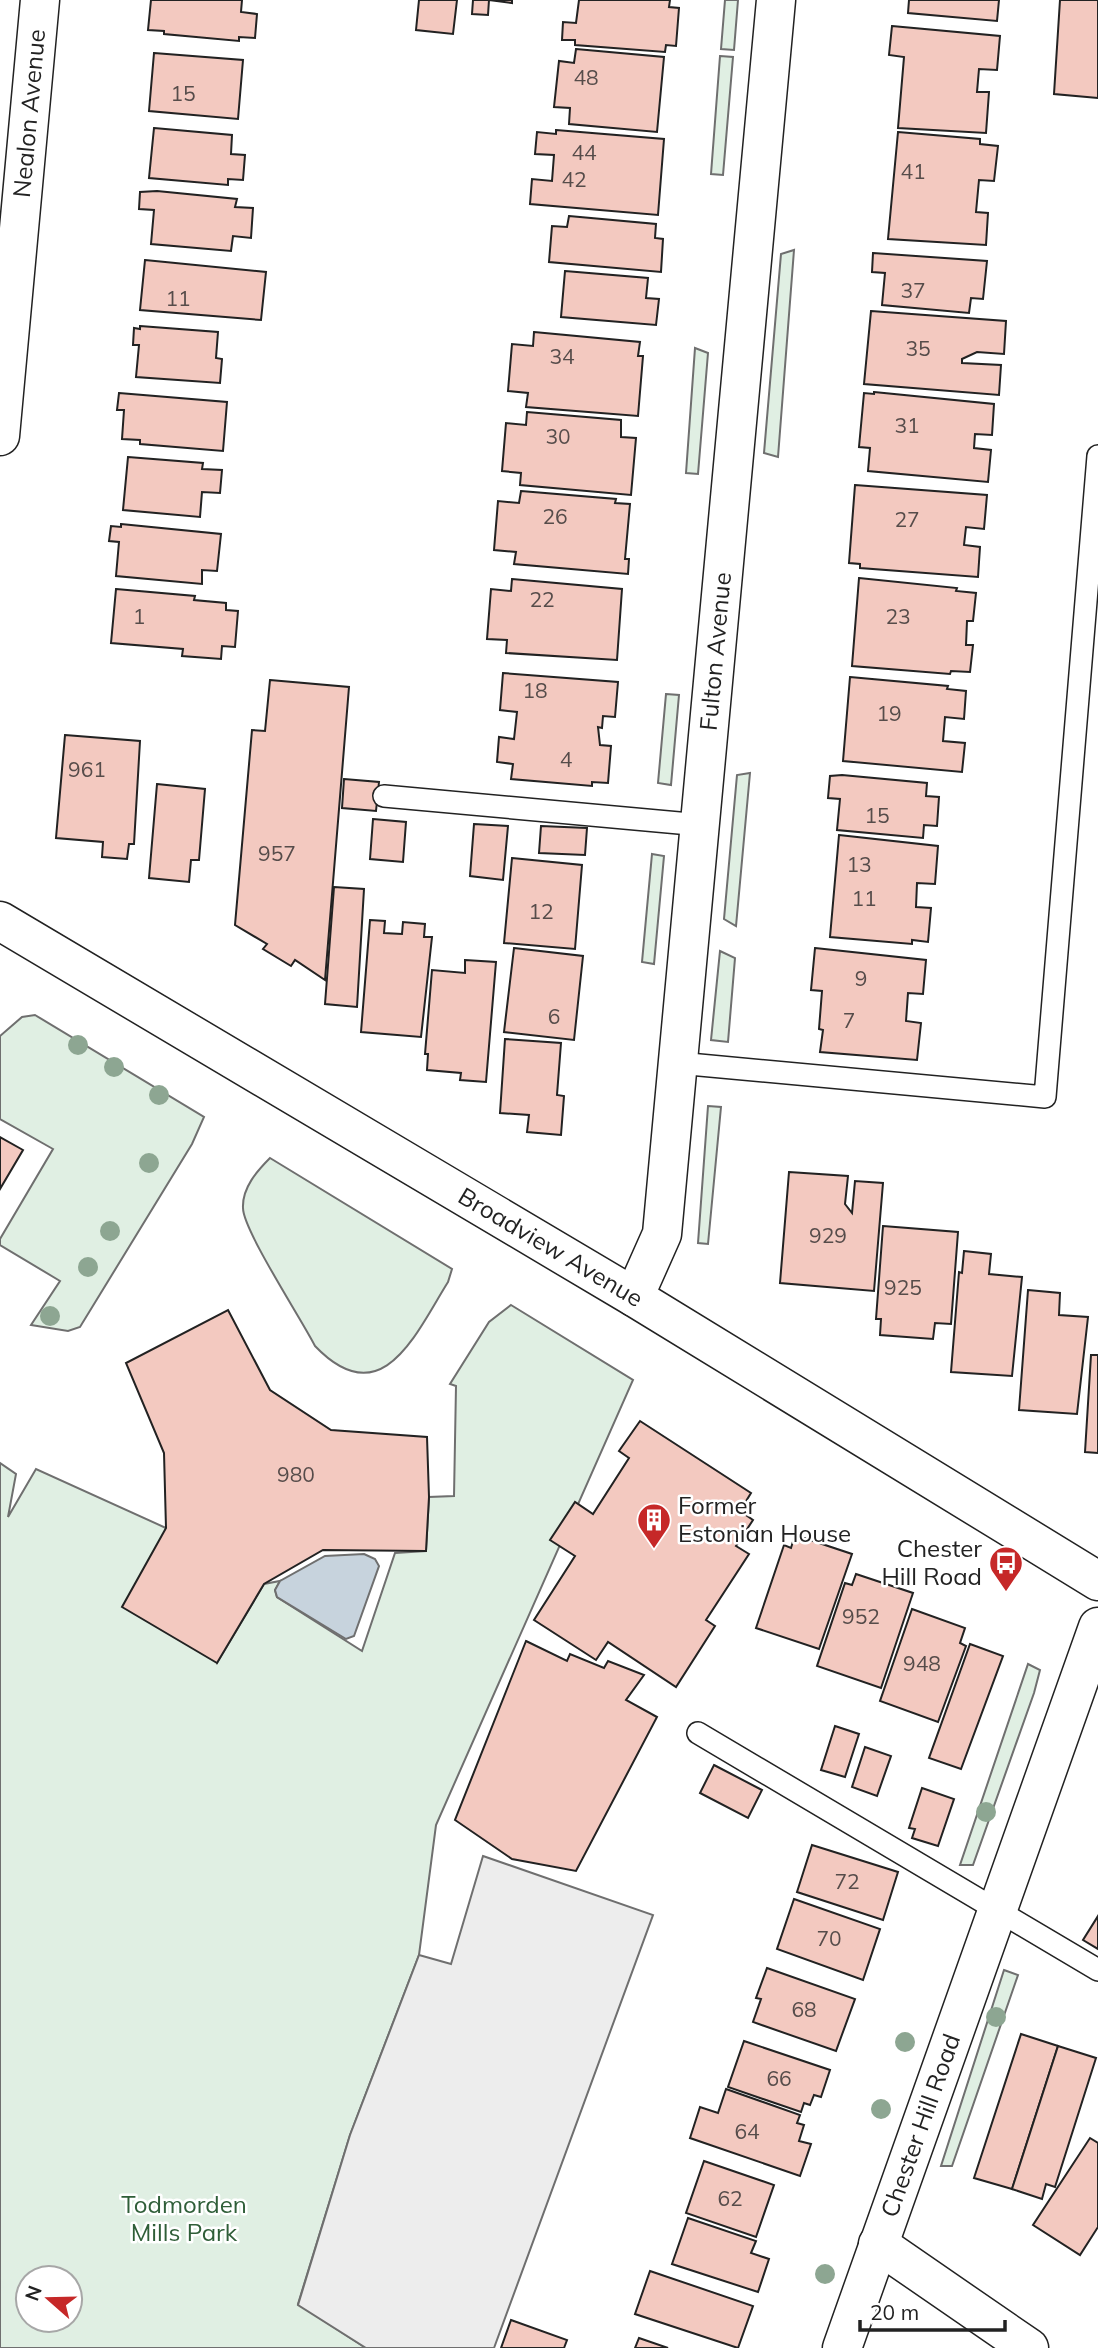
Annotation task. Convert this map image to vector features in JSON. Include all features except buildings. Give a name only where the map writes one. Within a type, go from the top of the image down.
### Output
[{"type":"street","name":"Nealon Avenue","points":[[0,436],[40,0]]},
{"type":"street","name":"Fulton Avenue","points":[[634,1297],[662,1234],[776,0]]},
{"type":"street","name":"Broadview Avenue","points":[[0,921],[634,1297],[1098,1581]]},
{"type":"street","name":"Chester Hill Road","points":[[842,2348],[1098,1627]]},
{"type":"street","points":[[878,2244],[1029,2348]]},
{"type":"lane","points":[[678,1063],[1045,1097],[1098,456]]},
{"type":"lane","points":[[384,796],[701,825]]},
{"type":"lane","points":[[698,1733],[1098,1970]]},
{"type":"green space","points":[[725,0],[738,0],[734,50],[721,49]]},
{"type":"green space","points":[[720,56],[733,57],[723,175],[711,174]]},
{"type":"green space","points":[[794,250],[778,457],[764,453],[781,254]]},
{"type":"green space","points":[[695,348],[708,353],[698,474],[686,473]]},
{"type":"green space","points":[[666,694],[679,695],[671,785],[658,783]]},
{"type":"green space","points":[[750,773],[736,926],[724,919],[737,775]]},
{"type":"green space","points":[[652,854],[664,856],[654,964],[642,962]]},
{"type":"green space","points":[[720,951],[735,958],[728,1042],[711,1040]]},
{"type":"green space","points":[[35,1015],[204,1117],[192,1144],[80,1327],[68,1331],[31,1325],[60,1281],[0,1245],[0,1239],[53,1149],[0,1119],[0,1036],[22,1017]]},
{"type":"green space","points":[[708,1106],[721,1107],[708,1244],[698,1243]]},
{"type":"green space","points":[[270,1158],[452,1269],[448,1282],[410,1343],[395,1359],[378,1370],[360,1373],[339,1365],[315,1346],[252,1235],[243,1201],[251,1180]]},
{"type":"green space","name":"Todmorden Mills Park","points":[[511,1305],[633,1380],[436,1825],[419,1955],[350,2135],[298,2304],[366,2348],[0,2348],[0,1463],[16,1474],[8,1517],[36,1469],[166,1528],[217,1663],[264,1584],[280,1581],[275,1590],[277,1597],[362,1651],[395,1553],[426,1551],[429,1497],[454,1496],[456,1386],[450,1384],[489,1322]]},
{"type":"green space","points":[[1028,1664],[1040,1670],[1034,1693],[973,1865],[960,1865]]},
{"type":"green space","points":[[1004,1970],[1018,1975],[952,2166],[941,2166]]},
{"type":"shaded area","points":[[364,1554],[375,1559],[379,1566],[354,1636],[346,1639],[277,1597],[275,1590],[280,1581],[325,1556]]},
{"type":"shaded area","points":[[483,1856],[653,1915],[494,2348],[366,2348],[298,2305],[350,2135],[419,1955],[451,1964]]},
{"type":"place","name":"Former Estonian House","points":[[654,1550]]},
{"type":"place","name":"Chester Hill Road","points":[[1006,1593]]}]
